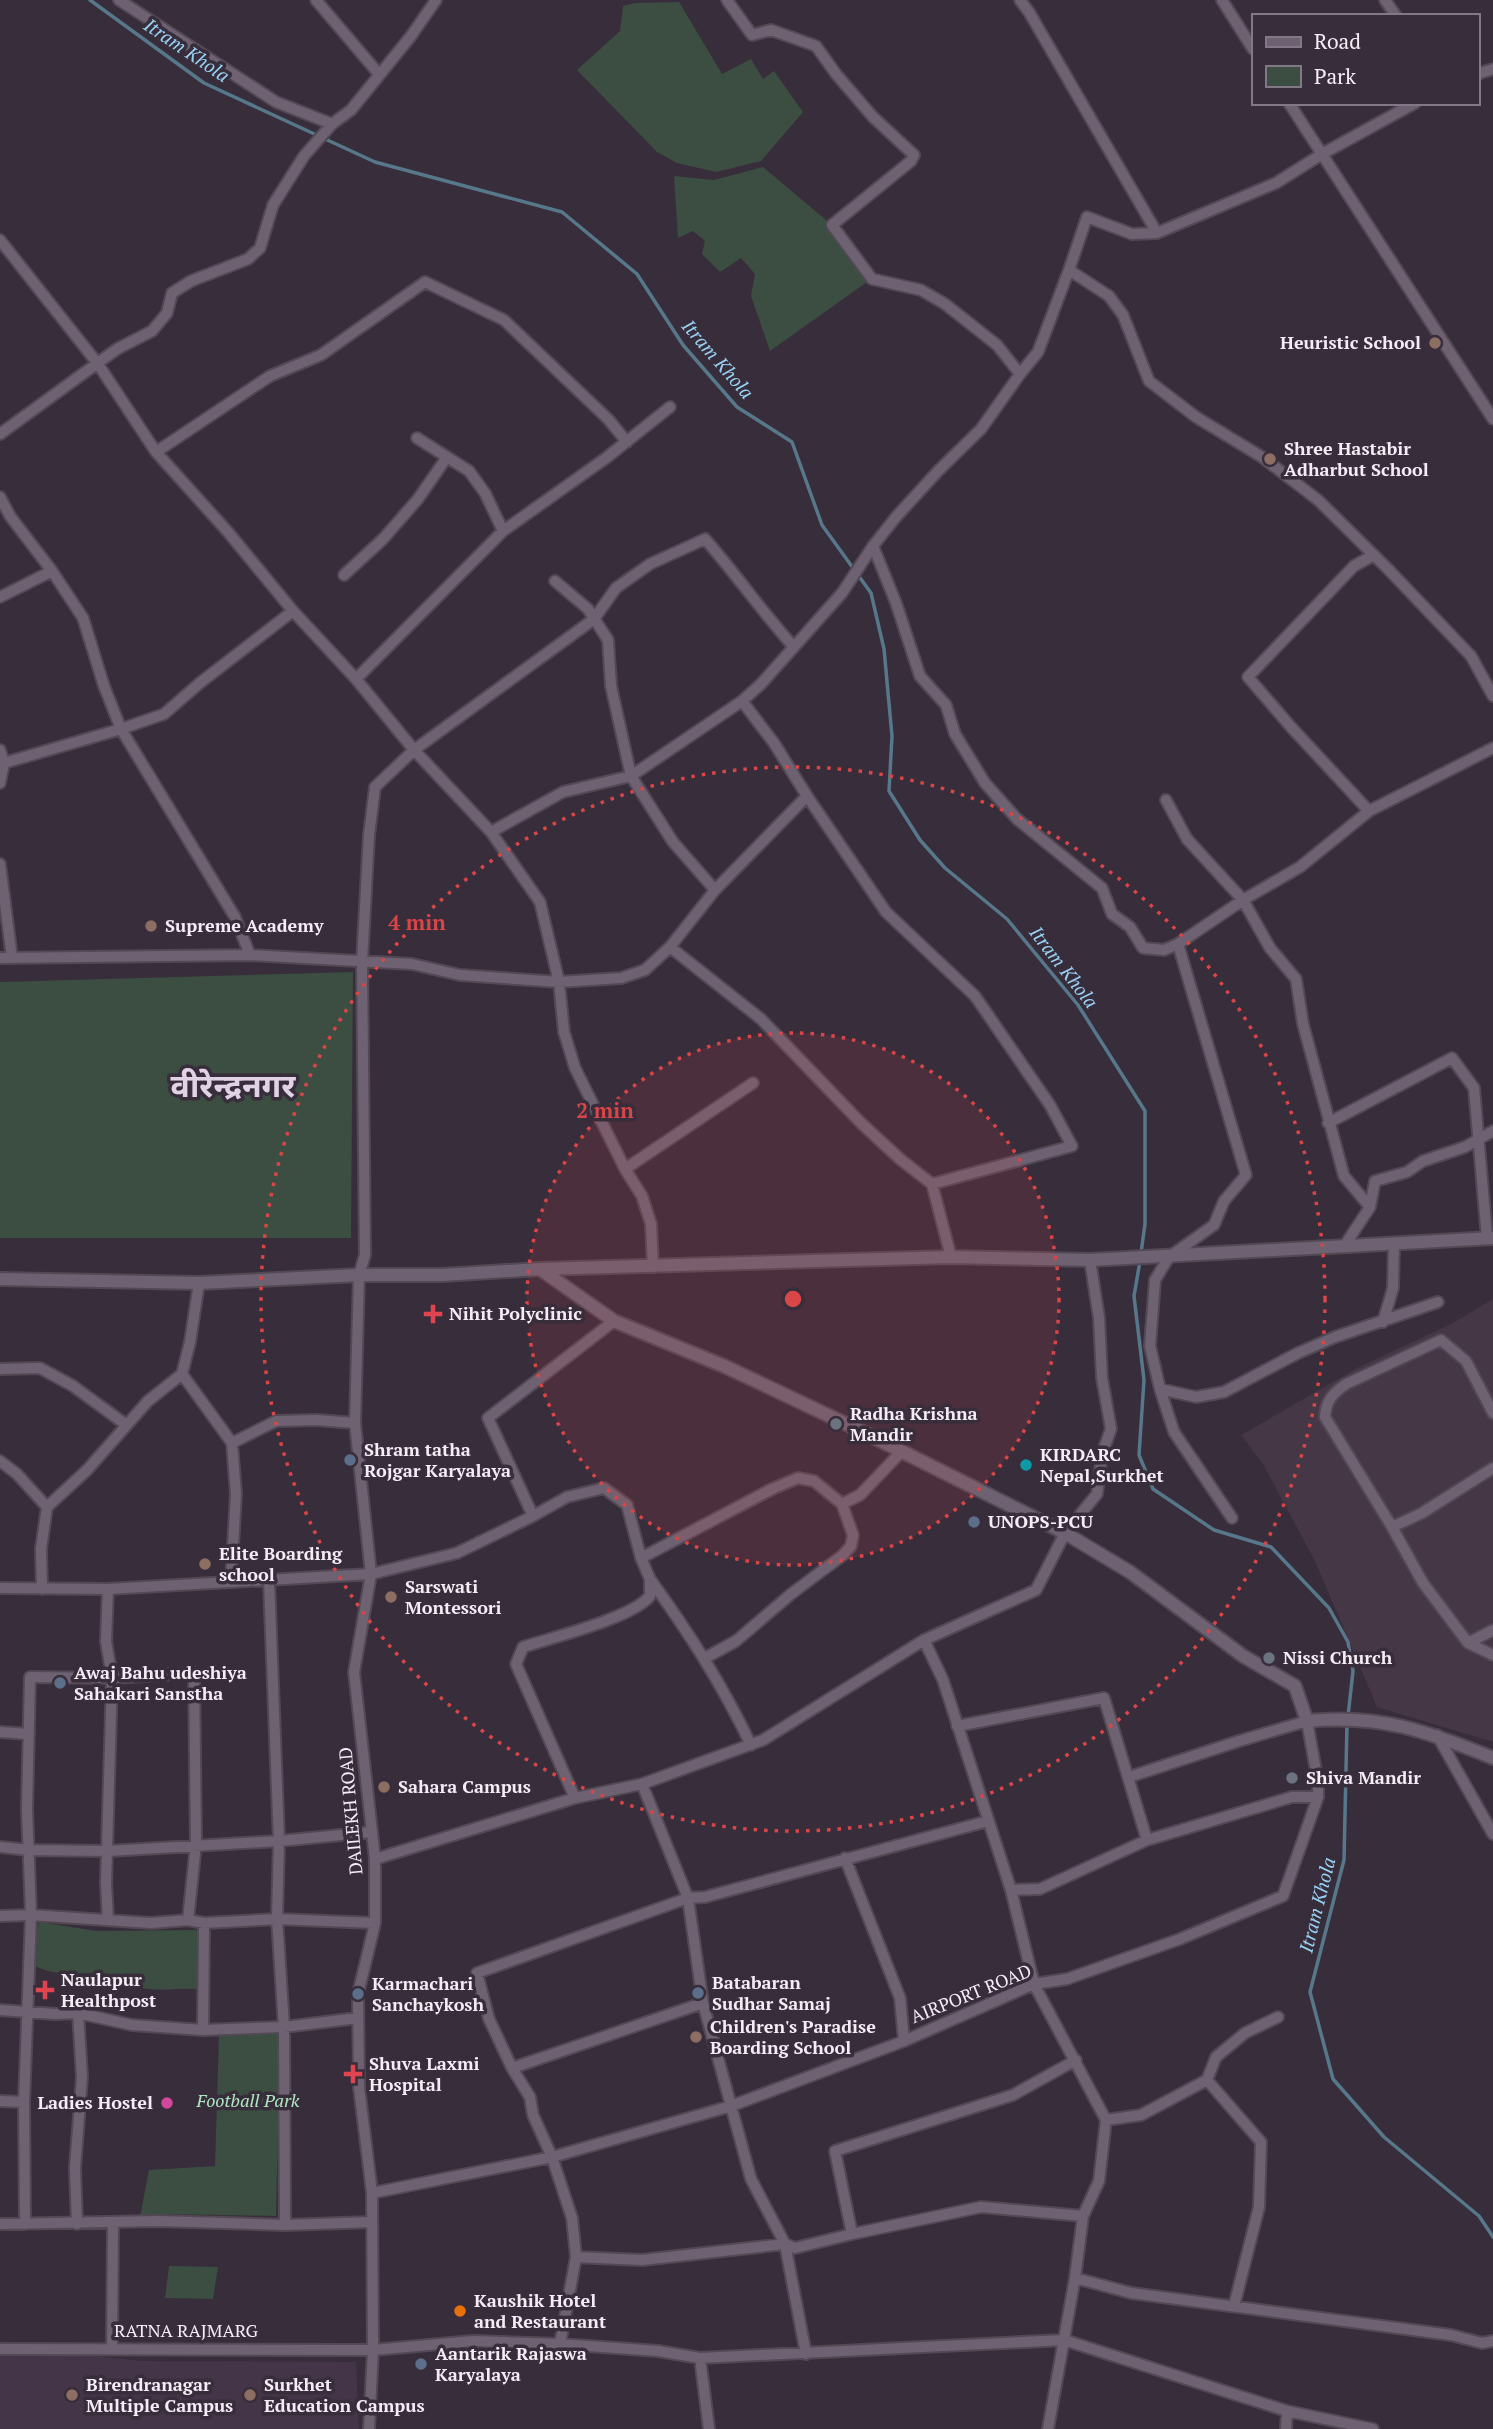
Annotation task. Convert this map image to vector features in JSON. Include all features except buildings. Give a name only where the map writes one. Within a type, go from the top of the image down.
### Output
[{"type":"street","points":[[119,0],[276,102],[332,124]]},
{"type":"street","points":[[316,0],[378,74]]},
{"type":"street","points":[[0,434],[131,341],[152,331],[167,313],[172,293],[191,281],[248,259],[260,248],[273,205],[304,156],[332,124],[351,110],[411,36],[436,0]]},
{"type":"street","points":[[727,0],[752,35],[771,30],[816,46],[873,117],[914,155],[911,162],[832,225],[864,272],[877,282],[921,290],[944,304],[997,345],[1020,374]]},
{"type":"street","points":[[1020,0],[1157,233]]},
{"type":"street","points":[[1222,0],[1252,47]]},
{"type":"street","points":[[1290,105],[1493,419]]},
{"type":"street","points":[[491,832],[563,792],[631,776],[742,701],[842,593],[873,545],[938,471],[981,429],[1038,352],[1087,217],[1132,234],[1157,233],[1276,183],[1322,154],[1411,105]]},
{"type":"street","points":[[0,240],[98,364],[156,452],[228,532],[293,611],[356,679],[414,750],[491,832],[540,902],[559,982],[564,1032],[575,1068],[642,1196],[651,1224],[653,1266]]},
{"type":"street","points":[[1069,270],[1109,296],[1123,315],[1149,380],[1196,417],[1262,457],[1318,500],[1471,656],[1493,695]]},
{"type":"street","points":[[156,452],[270,376],[321,355],[425,282],[504,320],[608,419],[627,442]]},
{"type":"street","points":[[356,679],[503,531],[627,442],[670,407]]},
{"type":"street","points":[[417,438],[470,471],[485,493],[503,531]]},
{"type":"street","points":[[344,575],[383,539],[418,499],[447,457]]},
{"type":"street","points":[[0,497],[10,516],[52,571],[83,618],[121,729],[235,918],[250,955]]},
{"type":"street","name":"DAILEKH ROAD","points":[[369,2429],[373,2350],[372,2193],[359,2087],[358,1994],[374,1923],[375,1859],[354,1672],[372,1574],[355,1423],[359,1275],[365,1255],[362,962],[374,787],[414,750],[594,619],[624,582],[650,564],[705,539],[794,646]]},
{"type":"street","points":[[873,545],[897,603],[919,676],[946,705],[955,734],[985,783],[1017,819],[1102,888],[1112,915],[1130,927],[1143,948],[1164,950],[1178,944],[1242,900],[1300,867],[1369,811],[1493,748]]},
{"type":"street","points":[[1369,811],[1248,677],[1354,566],[1374,555]]},
{"type":"street","points":[[0,597],[52,571]]},
{"type":"street","points":[[555,581],[588,609],[608,640],[611,686],[631,776],[673,842],[715,890]]},
{"type":"street","points":[[4,763],[164,714],[293,611]]},
{"type":"street","points":[[742,701],[774,743],[886,912],[975,996],[1050,1105],[1072,1146],[932,1184]]},
{"type":"street","points":[[0,750],[4,763],[0,783]]},
{"type":"street","points":[[0,958],[250,955],[412,964],[460,975],[559,982],[621,978],[645,970],[670,947],[715,890],[807,796]]},
{"type":"street","points":[[1166,800],[1187,839],[1242,900],[1270,948],[1296,979],[1303,1024],[1328,1124],[1345,1176],[1370,1207]]},
{"type":"street","points":[[0,864],[12,958]]},
{"type":"street","points":[[1178,944],[1245,1175],[1224,1201],[1214,1225],[1164,1257],[1155,1280],[1150,1346],[1160,1390],[1174,1432],[1232,1518]]},
{"type":"street","points":[[670,947],[761,1019],[861,1123],[932,1184],[951,1257]]},
{"type":"street","points":[[0,1279],[199,1283],[359,1275],[442,1275],[540,1269],[951,1257],[1090,1261],[1490,1238],[1474,1088],[1452,1058],[1328,1124]]},
{"type":"street","points":[[625,1168],[753,1083]]},
{"type":"street","points":[[1345,1245],[1370,1207],[1375,1181],[1408,1172],[1423,1161],[1493,1131]]},
{"type":"street","points":[[1383,1322],[1393,1288],[1394,1242]]},
{"type":"street","points":[[375,1859],[575,1798],[642,1784],[764,1740],[924,1640],[1036,1590],[1065,1533],[1097,1494],[1102,1454],[1111,1429],[1102,1378],[1099,1318],[1090,1261]]},
{"type":"street","points":[[540,1269],[614,1321],[724,1366],[1065,1533],[1130,1572],[1243,1656],[1295,1686],[1307,1721]]},
{"type":"street","points":[[41,1589],[41,1549],[47,1507],[87,1470],[148,1401],[182,1374],[199,1283]]},
{"type":"street","points":[[1160,1390],[1196,1397],[1224,1392],[1335,1337],[1438,1302]]},
{"type":"street","points":[[533,1516],[488,1418],[614,1321]]},
{"type":"street","points":[[1493,1413],[1465,1361],[1441,1340],[1346,1384],[1334,1392],[1325,1405],[1325,1418],[1423,1583],[1468,1643],[1493,1655]]},
{"type":"street","points":[[0,1369],[40,1368],[73,1386],[125,1424]]},
{"type":"street","points":[[182,1374],[232,1443],[236,1494],[231,1581]]},
{"type":"street","points":[[232,1443],[276,1421],[355,1423]]},
{"type":"street","points":[[842,1504],[860,1495],[901,1452]]},
{"type":"street","points":[[0,1461],[17,1474],[47,1507]]},
{"type":"street","points":[[1392,1527],[1422,1513],[1493,1468]]},
{"type":"street","points":[[641,1558],[772,1489],[799,1478],[814,1481],[842,1504],[853,1535],[851,1546],[843,1555],[791,1594],[736,1641],[705,1658]]},
{"type":"street","points":[[0,1588],[108,1589],[372,1574],[457,1553],[567,1497],[604,1488],[627,1505],[641,1558],[650,1579],[729,1697],[751,1745]]},
{"type":"street","points":[[575,1798],[516,1664],[523,1647],[625,1613],[644,1603],[650,1596],[650,1579]]},
{"type":"street","points":[[269,1581],[279,1841],[277,1919],[284,2027],[285,2225]]},
{"type":"street","points":[[108,1589],[106,1641],[112,1678],[108,1920]]},
{"type":"street","points":[[1468,1643],[1493,1630]]},
{"type":"street","points":[[924,1640],[943,1680],[1011,1891],[1034,1984],[1106,2120],[1099,2181],[1083,2216],[1076,2278],[1048,2429]]},
{"type":"street","points":[[25,2224],[24,2102],[31,1915],[27,1809],[30,1677],[112,1678],[194,1673],[196,1844],[188,1920]]},
{"type":"street","points":[[957,1726],[1104,1698],[1147,1840]]},
{"type":"street","points":[[1129,1777],[1307,1721],[1333,1719],[1389,1722],[1437,1735],[1493,1758]]},
{"type":"street","name":"AIRPORT ROAD","points":[[372,2193],[552,2157],[731,2106],[904,2041],[1034,1984],[1080,1975],[1180,1939],[1283,1896],[1318,1797],[1318,1782],[1307,1721]]},
{"type":"street","points":[[0,1732],[29,1734]]},
{"type":"street","points":[[1437,1735],[1493,1834]]},
{"type":"street","points":[[642,1784],[688,1898],[704,2003],[751,2179],[785,2244],[806,2354]]},
{"type":"street","points":[[1011,1891],[1040,1889],[1147,1840],[1293,1797],[1318,1797]]},
{"type":"street","points":[[560,2344],[576,2257],[572,2218],[552,2157],[533,2115],[530,2097],[512,2068],[489,2019],[477,1973],[688,1898],[705,1898],[988,1821]]},
{"type":"street","points":[[0,1847],[108,1851],[279,1841],[372,1832]]},
{"type":"street","points":[[845,1858],[900,1998],[904,2041]]},
{"type":"street","points":[[0,1916],[31,1915],[151,1923],[277,1919],[374,1923]]},
{"type":"street","points":[[203,2030],[204,1923]]},
{"type":"street","points":[[512,2068],[704,2003]]},
{"type":"street","points":[[0,2010],[78,2013],[132,2025],[203,2030],[284,2027],[358,2018]]},
{"type":"street","points":[[78,2013],[82,2077],[75,2168],[78,2224]]},
{"type":"street","points":[[1106,2120],[1141,2115],[1207,2080],[1216,2057],[1245,2033],[1278,2017]]},
{"type":"street","points":[[852,2234],[835,2151],[1013,2095],[1076,2060]]},
{"type":"street","points":[[1207,2080],[1261,2141],[1259,2207],[1234,2306]]},
{"type":"street","points":[[0,2101],[24,2102]]},
{"type":"street","points":[[576,2257],[642,2260],[785,2244],[795,2248],[981,2207],[1083,2216]]},
{"type":"street","points":[[0,2224],[159,2221],[285,2225],[372,2222]]},
{"type":"street","points":[[112,2348],[113,2223]]},
{"type":"street","points":[[1076,2278],[1132,2293],[1451,2334],[1482,2343],[1493,2341]]},
{"type":"street","name":"RATNA RAJMARG","points":[[0,2349],[373,2350],[449,2341],[560,2344],[658,2351],[701,2358],[806,2354],[940,2344],[1064,2340],[1287,2411],[1373,2429]]},
{"type":"street","points":[[701,2358],[709,2429]]},
{"type":"street","points":[[1286,2429],[1287,2411]]},
{"type":"shaded area","points":[[1493,1299],[1493,1742],[1377,1707],[1315,1561],[1263,1464],[1241,1435],[1359,1367],[1453,1323]]},
{"type":"shaded area","points":[[0,2346],[142,2361],[356,2362],[359,2429],[0,2429]]},
{"type":"green space","points":[[679,2],[722,74],[751,59],[763,79],[774,71],[803,112],[761,161],[716,172],[677,163],[657,152],[577,70],[620,31],[623,6],[635,3]]},
{"type":"green space","points":[[763,167],[826,220],[829,231],[867,282],[770,351],[751,296],[755,274],[741,258],[720,272],[702,254],[705,241],[693,231],[678,238],[674,176],[714,180]]},
{"type":"green space","points":[[353,972],[351,1238],[0,1238],[0,982]]},
{"type":"green space","points":[[39,1922],[97,1931],[196,1930],[200,1939],[201,1984],[198,1989],[152,1989],[138,1987],[120,1977],[104,1973],[63,1973],[43,1969],[34,1965],[33,1959]]},
{"type":"green space","name":"Football Park","points":[[280,2033],[276,2216],[166,2214],[140,2217],[149,2170],[215,2166],[219,2035]]},
{"type":"green space","points":[[169,2266],[218,2267],[213,2299],[165,2298]]},
{"type":"waterway","name":"Itram Khola","points":[[90,0],[204,83],[375,162],[562,212],[637,274],[683,345],[737,407],[792,442],[822,525],[871,593],[884,649],[892,736],[889,791],[920,840],[945,868],[1007,919],[1078,1005],[1145,1111],[1145,1224],[1141,1253]]},
{"type":"waterway","name":"Itram Khola","points":[[1140,1261],[1134,1296],[1144,1380],[1139,1455],[1153,1489],[1214,1530],[1271,1547],[1329,1608],[1348,1642],[1353,1671],[1348,1716]]},
{"type":"waterway","name":"Itram Khola","points":[[1347,1724],[1344,1860],[1310,1992],[1333,2079],[1384,2137],[1479,2216],[1493,2237]]},
{"type":"place","name":"Heuristic School","points":[[1435,343]]},
{"type":"place","name":"Shree Hastabir Adharbut School","points":[[1270,459]]},
{"type":"place","name":"Supreme Academy","points":[[151,926]]},
{"type":"place","name":"Nihit Polyclinic","points":[[433,1314]]},
{"type":"place","name":"Radha Krishna Mandir","points":[[836,1424]]},
{"type":"place","name":"Shram tatha Rojgar Karyalaya","points":[[350,1460]]},
{"type":"place","name":"KIRDARC Nepal,Surkhet","points":[[1026,1465]]},
{"type":"place","name":"UNOPS-PCU","points":[[974,1522]]},
{"type":"place","name":"Elite Boarding school","points":[[205,1564]]},
{"type":"place","name":"Sarswati Montessori","points":[[391,1597]]},
{"type":"place","name":"Nissi Church","points":[[1269,1658]]},
{"type":"place","name":"Awaj Bahu udeshiya Sahakari Sanstha","points":[[60,1683]]},
{"type":"place","name":"Shiva Mandir","points":[[1292,1778]]},
{"type":"place","name":"Sahara Campus","points":[[384,1787]]},
{"type":"place","name":"Naulapur Healthpost","points":[[45,1990]]},
{"type":"place","name":"Batabaran Sudhar Samaj","points":[[698,1993]]},
{"type":"place","name":"Karmachari Sanchaykosh","points":[[358,1994]]},
{"type":"place","name":"Children's Paradise Boarding School","points":[[696,2037]]},
{"type":"place","name":"Shuva Laxmi Hospital","points":[[353,2074]]},
{"type":"place","name":"Ladies Hostel","points":[[167,2103]]},
{"type":"place","name":"Kaushik Hotel and Restaurant","points":[[460,2311]]},
{"type":"place","name":"Aantarik Rajaswa Karyalaya","points":[[421,2364]]},
{"type":"place","name":"Birendranagar Multiple Campus","points":[[72,2395]]},
{"type":"place","name":"Surkhet Education Campus","points":[[250,2395]]},
{"type":"district","name":"वीरेन्द्रनगर","points":[[233,1086]]}]
